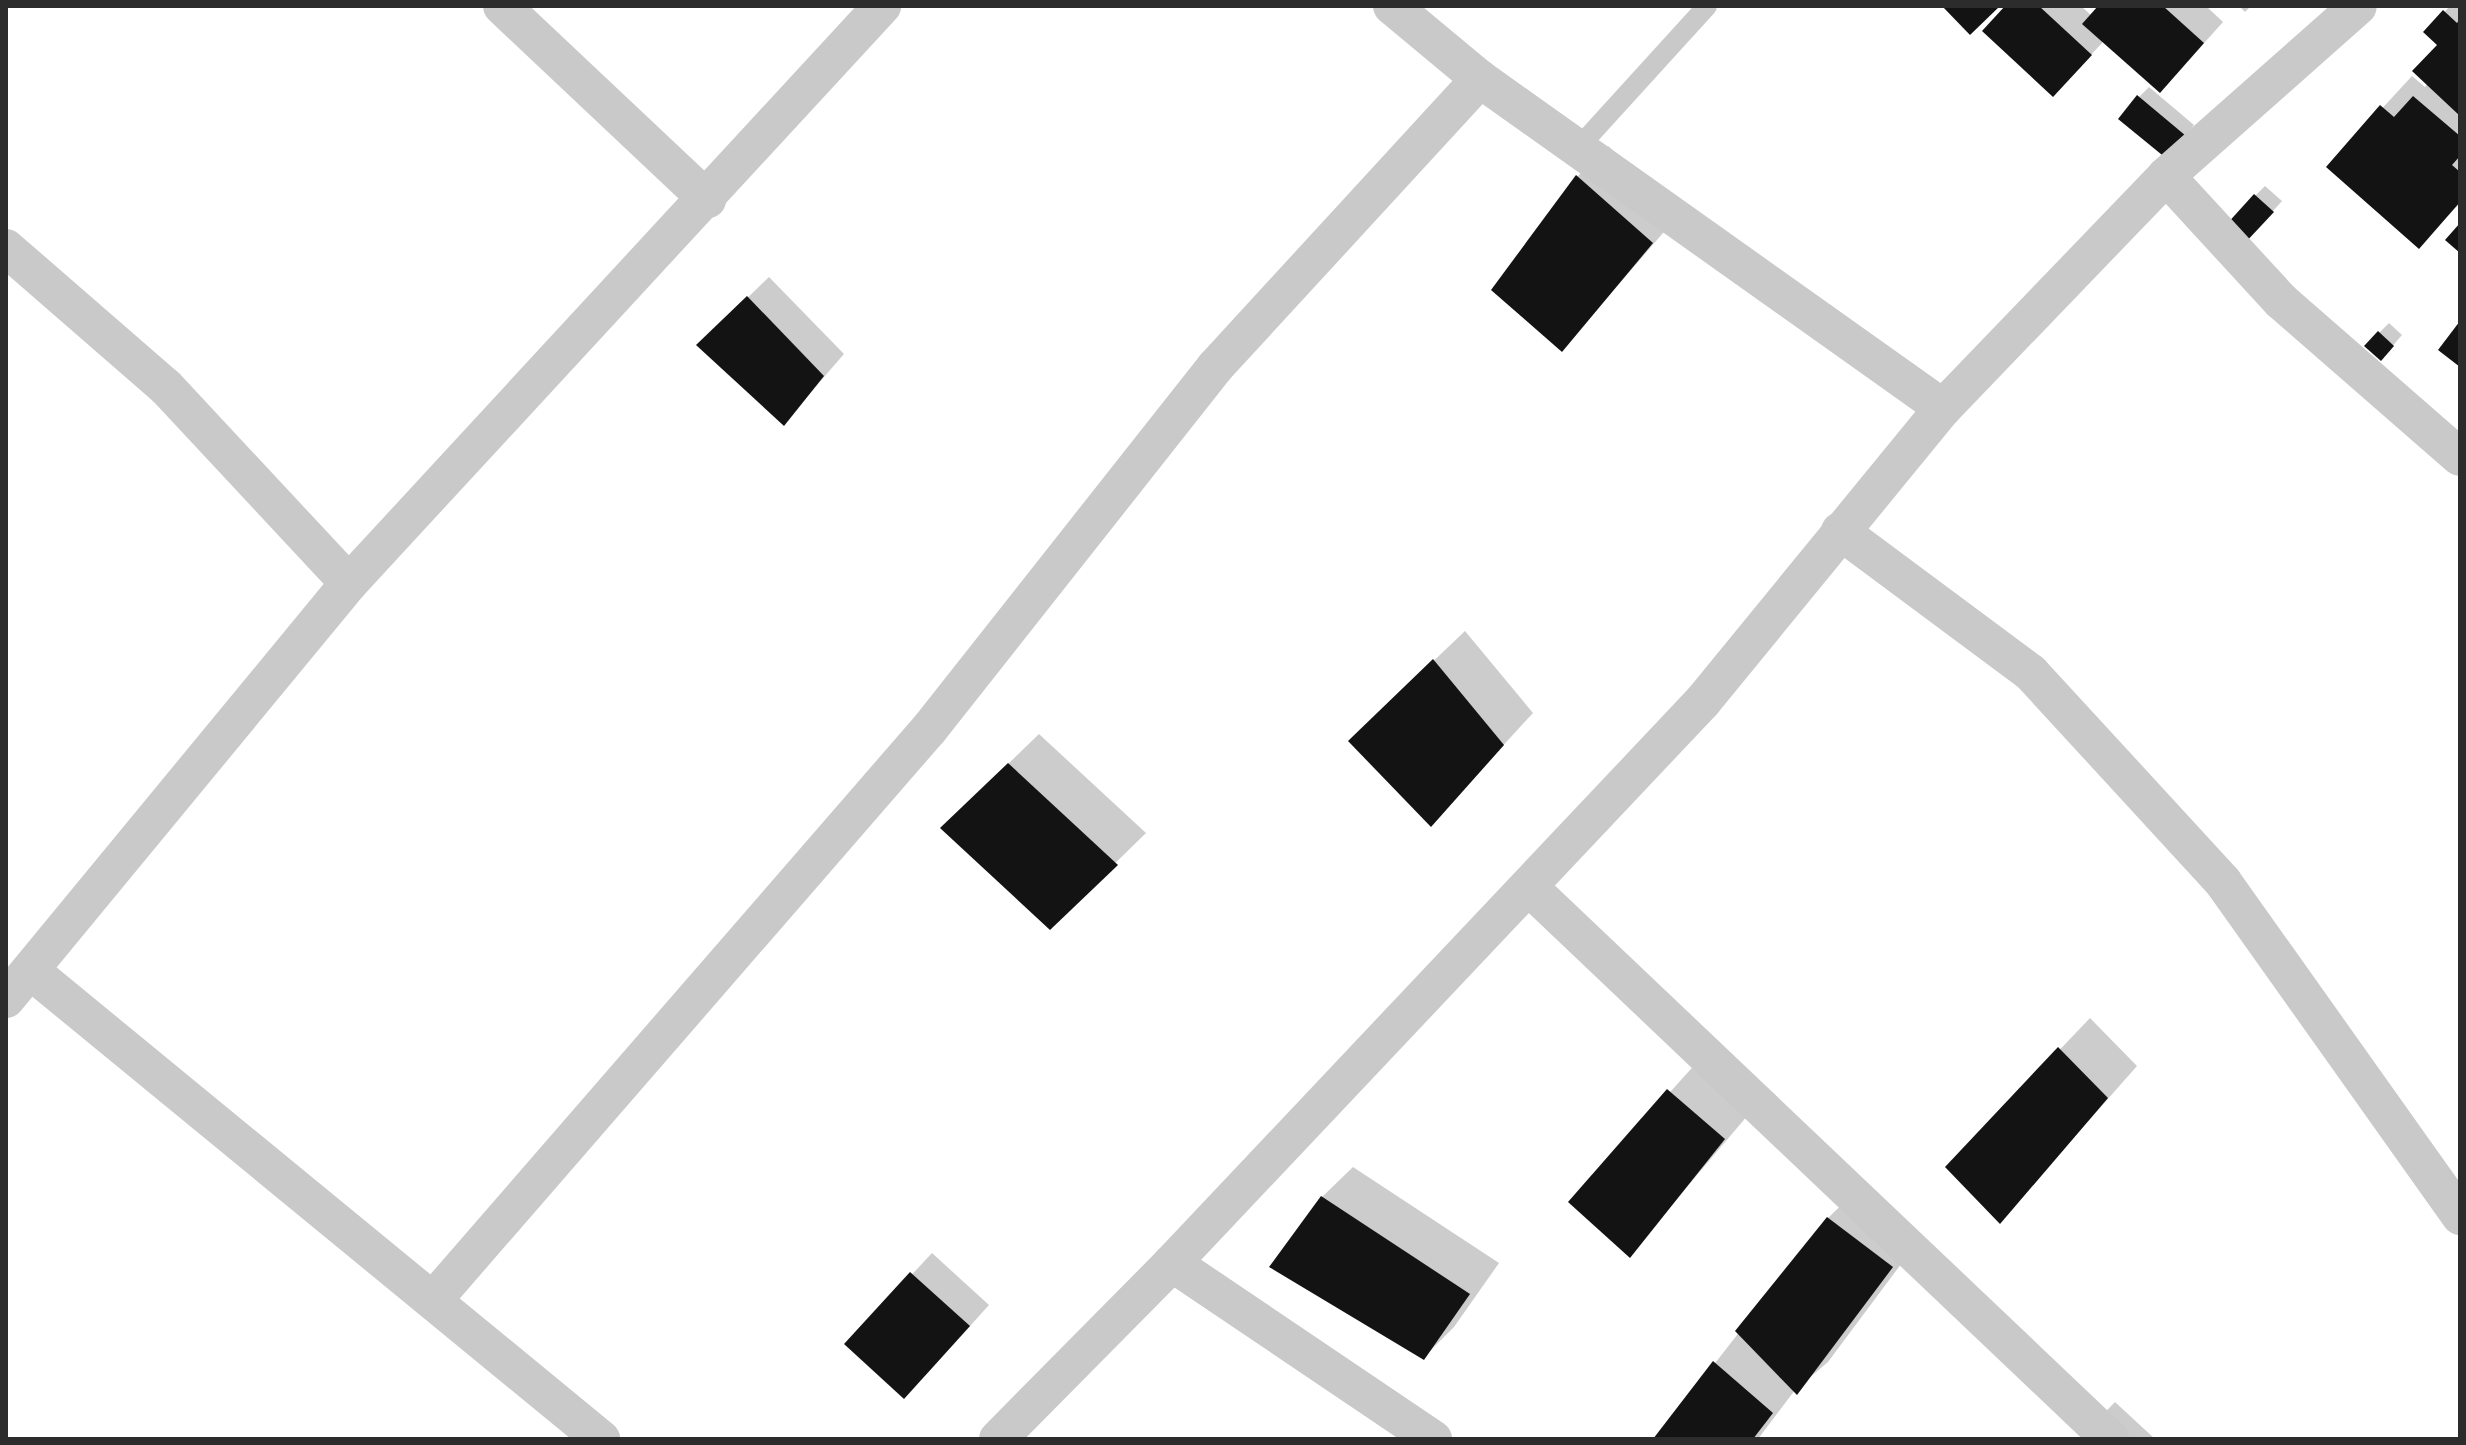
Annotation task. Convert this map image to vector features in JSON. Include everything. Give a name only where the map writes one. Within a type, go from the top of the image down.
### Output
[{"type":"street","points":[[502,6],[707,199]]},
{"type":"street","points":[[6,999],[349,583],[707,199],[882,6]]},
{"type":"street","points":[[1392,6],[1480,79],[1943,408]]},
{"type":"street","points":[[998,1439],[1172,1263],[1530,888],[1703,701],[1943,408],[2166,176],[2358,6]]},
{"type":"street","points":[[435,1298],[930,728],[1216,366],[1480,79]]},
{"type":"street","points":[[2166,176],[2281,301],[2460,457]]},
{"type":"street","points":[[6,248],[166,387],[349,583]]},
{"type":"street","points":[[1840,531],[2031,673],[2223,882],[2460,1216]]},
{"type":"street","points":[[1530,888],[2110,1439]]},
{"type":"street","points":[[31,971],[435,1298],[601,1439]]},
{"type":"street","points":[[1172,1263],[1433,1439]]},
{"type":"lane","points":[[1577,149],[1707,6]]},
{"type":"building","points":[[1942,6],[2000,6],[1970,35]]},
{"type":"building","points":[[2005,6],[2039,6],[2092,55],[2053,97],[1982,31]]},
{"type":"building","points":[[2098,6],[2163,6],[2204,43],[2160,93],[2082,24]]},
{"type":"building","points":[[2443,10],[2457,23],[2460,19],[2460,116],[2412,71],[2437,45],[2423,32]]},
{"type":"building","points":[[2137,95],[2186,136],[2167,159],[2118,119]]},
{"type":"building","points":[[2413,96],[2460,136],[2460,156],[2452,165],[2460,172],[2460,202],[2419,249],[2326,167],[2380,105],[2394,117]]},
{"type":"building","points":[[1576,175],[1653,243],[1562,352],[1491,290]]},
{"type":"building","points":[[2254,194],[2274,212],[2244,244],[2225,226]]},
{"type":"building","points":[[2460,223],[2460,253],[2445,240]]},
{"type":"building","points":[[747,296],[824,376],[784,426],[696,345]]},
{"type":"building","points":[[2460,321],[2460,367],[2438,350]]},
{"type":"building","points":[[2378,331],[2394,346],[2381,361],[2364,346]]},
{"type":"building","points":[[1433,659],[1504,745],[1431,827],[1348,741]]},
{"type":"building","points":[[1008,763],[1118,865],[1050,930],[940,828]]},
{"type":"building","points":[[2058,1047],[2108,1098],[2000,1224],[1945,1167]]},
{"type":"building","points":[[1667,1089],[1725,1139],[1630,1258],[1568,1202]]},
{"type":"building","points":[[1321,1196],[1470,1294],[1424,1360],[1269,1267]]},
{"type":"building","points":[[1827,1217],[1893,1267],[1797,1395],[1735,1331]]},
{"type":"building","points":[[910,1272],[970,1326],[904,1399],[844,1344]]},
{"type":"building","points":[[1713,1361],[1773,1413],[1753,1439],[1653,1439]]}]
